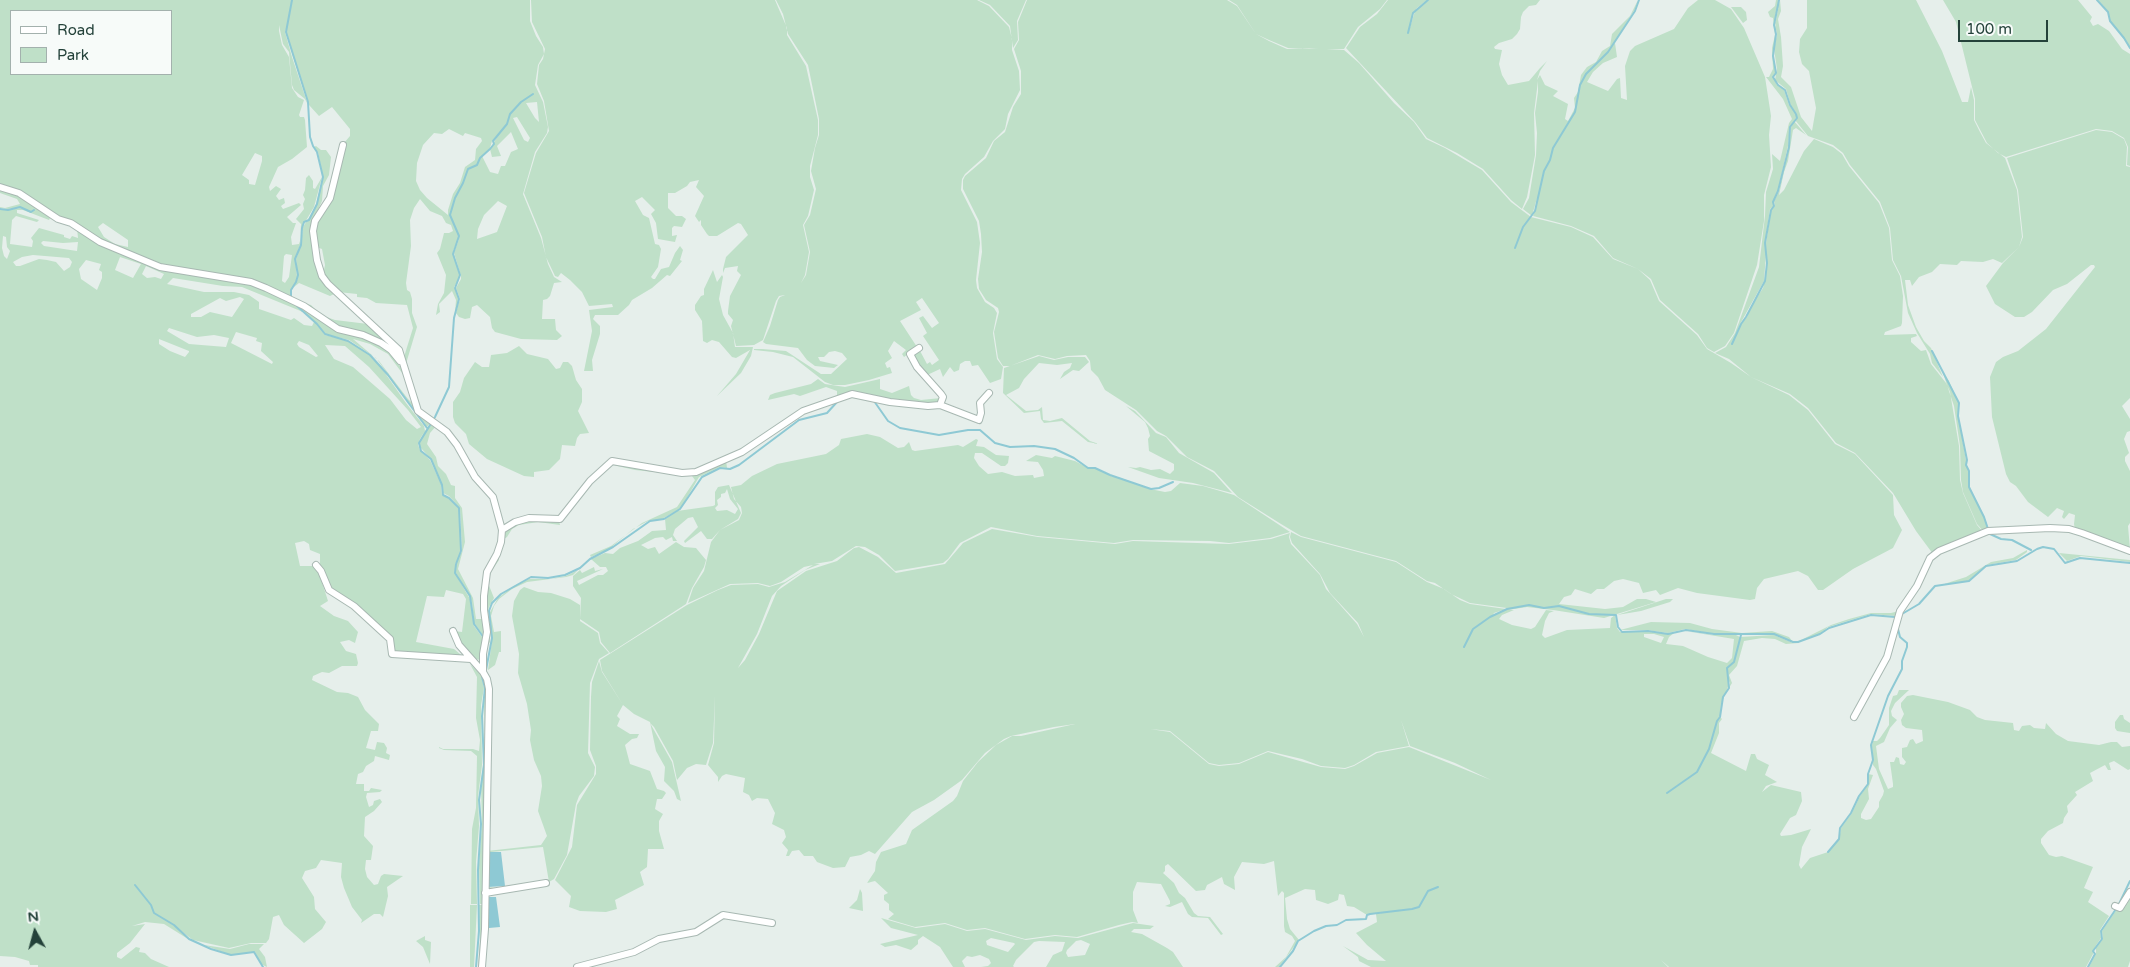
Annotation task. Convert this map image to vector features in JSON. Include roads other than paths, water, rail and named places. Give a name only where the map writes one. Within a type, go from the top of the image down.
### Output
[{"type":"street","points":[[343,145],[330,198],[314,226],[317,260],[322,276],[328,284],[399,350],[418,411],[447,432],[457,446],[475,476],[493,497],[502,530],[497,554],[487,572],[484,610],[487,632],[483,654],[483,672]]},
{"type":"street","points":[[0,187],[19,193],[53,217],[82,229],[100,242],[160,267],[251,282],[266,288],[304,306],[338,329],[364,335],[381,343],[397,357],[405,370]]},
{"type":"street","points":[[919,348],[910,354],[917,367],[941,394],[943,398],[940,405]]},
{"type":"street","points":[[502,530],[515,522],[529,518],[560,519],[590,481],[612,461],[682,472],[696,472],[742,452],[804,411],[852,394],[890,402],[928,406],[940,405],[978,420],[981,413],[980,403],[990,393]]},
{"type":"street","points":[[1854,717],[1888,657],[1900,611],[1917,586],[1930,558],[1939,551],[1988,531],[2050,528],[2069,529],[2130,551]]},
{"type":"street","points":[[316,565],[330,590],[354,606],[390,639],[392,654],[471,659]]},
{"type":"street","points":[[453,632],[459,645],[483,672],[489,689],[482,967]]},
{"type":"street","points":[[485,893],[546,884]]},
{"type":"street","points":[[2115,906],[2120,908],[2130,892]]},
{"type":"street","points":[[578,967],[634,952],[660,939],[696,932],[723,915],[772,923]]},
{"type":"water","points":[[490,852],[501,852],[505,886],[488,887]]},
{"type":"water","points":[[489,897],[496,897],[500,927],[489,928]]},
{"type":"waterway","points":[[291,298],[291,290],[298,275],[295,259],[301,245],[302,228],[304,222],[309,220],[317,204],[323,177],[317,152],[310,137],[308,102],[286,32],[292,0]]},
{"type":"waterway","points":[[1408,33],[1413,13],[1428,0]]},
{"type":"waterway","points":[[1515,248],[1523,227],[1535,211],[1544,171],[1550,160],[1553,148],[1575,112],[1580,85],[1586,74],[1608,52],[1635,11],[1639,0]]},
{"type":"waterway","points":[[1732,344],[1765,281],[1767,263],[1765,243],[1771,210],[1774,206],[1773,202],[1778,191],[1789,147],[1790,127],[1797,118],[1785,90],[1778,85],[1773,77],[1776,73],[1773,56],[1776,34],[1774,25],[1779,0]]},
{"type":"waterway","points":[[2097,0],[2108,12],[2110,21],[2130,48]]},
{"type":"waterway","points":[[484,638],[474,624],[470,596],[455,573],[461,551],[459,508],[443,495],[442,485],[431,459],[421,451],[419,443],[435,417],[449,387],[454,318],[459,299],[455,288],[460,275],[453,254],[459,236],[450,215],[455,198],[468,169],[477,165],[480,158],[494,144],[493,141],[507,124],[510,114],[521,102],[533,94]]},
{"type":"waterway","points":[[0,209],[8,210],[20,207],[31,212],[34,210]]},
{"type":"waterway","points":[[297,306],[325,334],[348,341],[370,355],[388,375],[427,428]]},
{"type":"waterway","points":[[1932,351],[1959,403],[1958,416],[1967,460],[1966,465],[1969,471],[1969,487],[1988,529]]},
{"type":"waterway","points":[[874,401],[888,421],[900,428],[939,435],[980,430],[995,443],[1010,447],[1034,446],[1055,449],[1074,458],[1088,468],[1095,468],[1151,489],[1173,482]]},
{"type":"waterway","points":[[486,670],[492,638],[489,611],[492,603],[501,594],[531,577],[548,578],[565,575],[580,568],[590,559],[613,547],[650,521],[664,519],[680,509],[702,477],[720,468],[730,469],[739,465],[799,420],[827,413],[837,402]]},
{"type":"waterway","points":[[1990,534],[2001,539],[2012,540],[2031,550]]},
{"type":"waterway","points":[[1902,614],[1919,604],[1935,586],[1969,581],[1986,566],[2017,561],[2043,547],[2054,549],[2065,563],[2080,558],[2130,563]]},
{"type":"waterway","points":[[1464,647],[1473,629],[1490,617],[1507,609],[1529,605],[1544,608],[1559,606],[1589,614],[1616,615],[1618,627],[1622,632],[1648,631],[1668,634],[1686,630],[1714,634],[1774,634],[1793,642],[1798,642],[1820,634],[1829,628],[1871,615],[1895,617]]},
{"type":"waterway","points":[[1828,852],[1839,839],[1840,828],[1868,784],[1868,774],[1873,760],[1871,745],[1888,696],[1902,669],[1902,661],[1907,647],[1907,643],[1900,637],[1898,629]]},
{"type":"waterway","points":[[1667,793],[1697,772],[1709,749],[1717,721],[1720,717],[1723,697],[1729,688],[1727,668],[1734,662],[1741,635]]},
{"type":"waterway","points":[[476,967],[479,931],[478,870],[481,824],[479,800],[484,765],[482,716],[485,688],[482,677]]},
{"type":"waterway","points":[[2119,904],[2130,881]]},
{"type":"waterway","points":[[135,885],[151,905],[154,913],[174,925],[189,939],[211,949],[231,955],[254,952],[263,967]]},
{"type":"waterway","points":[[1280,967],[1293,951],[1298,941],[1314,931],[1326,926],[1337,925],[1346,920],[1366,919],[1367,915],[1370,914],[1419,907],[1428,891],[1438,887]]},
{"type":"waterway","points":[[2088,967],[2095,954],[2093,951],[2102,939],[2101,931],[2116,909]]}]
